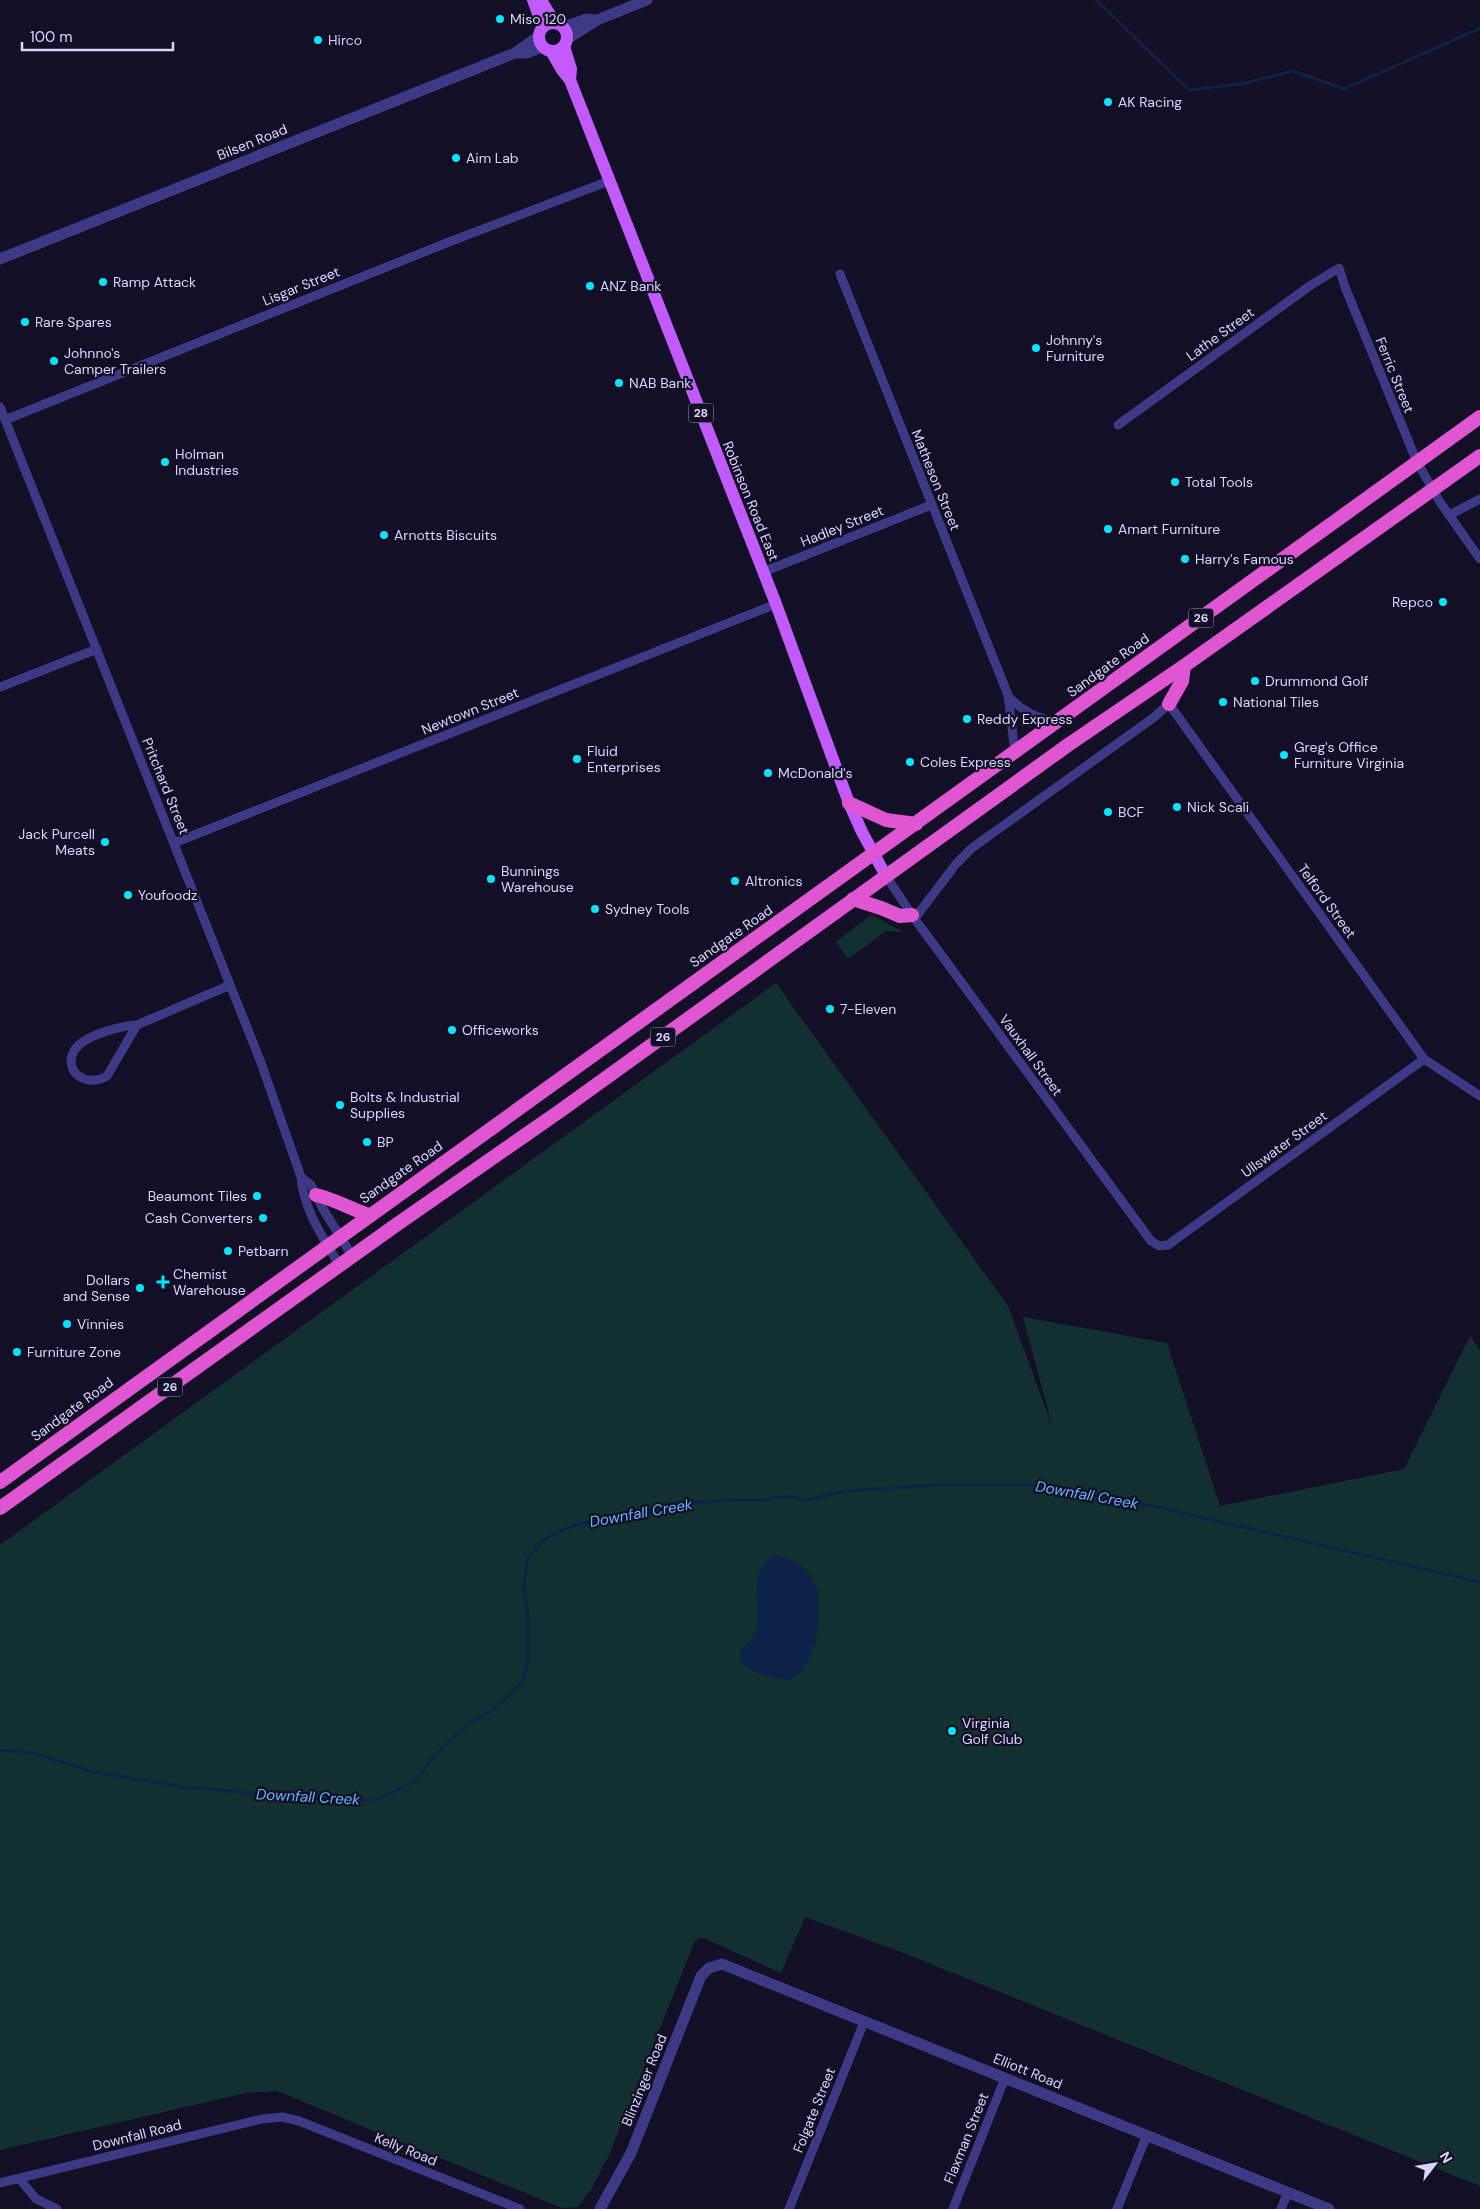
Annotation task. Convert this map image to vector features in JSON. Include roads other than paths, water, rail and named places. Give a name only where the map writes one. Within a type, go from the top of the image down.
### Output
[{"type":"highway","name":"Sandgate Road","points":[[0,1482],[1480,417]]},
{"type":"highway","name":"26","points":[[0,1508],[560,1111],[852,899],[1480,456]]},
{"type":"highway","points":[[1169,704],[1182,682],[1184,666]]},
{"type":"highway","points":[[849,803],[886,820],[916,824]]},
{"type":"highway","points":[[852,899],[900,916],[913,917]]},
{"type":"highway","points":[[316,1194],[331,1198],[348,1208],[369,1216]]},
{"type":"main road","name":"Robinson Road East","points":[[533,0],[571,69],[570,80],[776,604],[849,803],[873,854],[886,876]]},
{"type":"main road","name":"Robinson Road East","points":[[541,0],[553,37]]},
{"type":"street","name":"Bilsen Road","points":[[0,259],[515,53],[526,53],[587,19],[597,20],[647,0]]},
{"type":"street","name":"Lisgar Street","points":[[5,420],[449,242],[609,181]]},
{"type":"street","name":"Lathe Street","points":[[1118,425],[1311,285],[1339,268]]},
{"type":"street","name":"Ferric Street","points":[[1339,268],[1344,287],[1417,462],[1432,489],[1480,559]]},
{"type":"street","name":"Matheson Street","points":[[840,274],[1008,695],[1015,753]]},
{"type":"street","name":"Pritchard Street","points":[[0,407],[260,1060],[301,1177],[302,1189],[310,1209],[340,1266]]},
{"type":"street","points":[[1449,515],[1480,498]]},
{"type":"street","name":"Hadley Street","points":[[763,572],[931,505]]},
{"type":"street","name":"Newtown Street","points":[[174,843],[776,604]]},
{"type":"street","points":[[0,687],[97,650]]},
{"type":"street","name":"Matheson Street","points":[[1008,695],[1018,707],[1028,714],[1056,723]]},
{"type":"street","points":[[913,917],[956,864],[972,848],[1169,704]]},
{"type":"street","name":"Telford Street","points":[[1169,704],[1424,1059],[1480,1096]]},
{"type":"street","name":"Vauxhall Street","points":[[886,876],[913,917],[1151,1241],[1159,1246]]},
{"type":"street","points":[[137,1025],[107,1076],[88,1081],[82,1079],[76,1073],[72,1056],[80,1044],[121,1026],[137,1025],[230,985]]},
{"type":"street","name":"Ullswater Street","points":[[1159,1246],[1168,1245],[1424,1059]]},
{"type":"street","name":"Pritchard Street","points":[[301,1177],[311,1185],[339,1237],[353,1257]]},
{"type":"street","name":"Elliott Road","points":[[715,1965],[728,1966],[1329,2209]]},
{"type":"street","name":"Blinzinger Road","points":[[600,2209],[631,2153],[701,1976],[706,1970],[715,1965]]},
{"type":"street","name":"Folgate Street","points":[[788,2209],[864,2022]]},
{"type":"street","name":"Flaxman Street","points":[[953,2209],[1005,2078]]},
{"type":"street","name":"Downfall Road","points":[[0,2183],[262,2120],[282,2117]]},
{"type":"street","name":"Kelly Road","points":[[282,2117],[299,2121],[520,2209]]},
{"type":"street","points":[[1117,2209],[1147,2135]]},
{"type":"street","points":[[18,2178],[36,2200],[57,2209]]},
{"type":"street","points":[[1281,2209],[1288,2192]]},
{"type":"water","points":[[778,1555],[790,1559],[807,1572],[815,1583],[819,1599],[818,1627],[811,1656],[805,1668],[796,1676],[786,1680],[767,1676],[749,1669],[741,1661],[740,1650],[751,1640],[755,1633],[758,1577],[761,1568],[767,1560]]},
{"type":"waterway","points":[[1096,0],[1189,90],[1241,84],[1293,71],[1344,89],[1480,28]]},
{"type":"waterway","name":"Downfall Creek","points":[[0,1750],[32,1753],[94,1772],[184,1787],[332,1800],[375,1800],[413,1783],[437,1753],[469,1724],[492,1710],[522,1683],[528,1660],[528,1619],[524,1588],[527,1560],[542,1541],[561,1530],[603,1518],[640,1515],[675,1504],[766,1500],[783,1496],[808,1500],[844,1491],[938,1485],[1044,1485],[1157,1507],[1480,1582]]},
{"type":"place","name":"Miso 120","points":[[500,19]]},
{"type":"place","name":"Hirco","points":[[318,40]]},
{"type":"place","name":"AK Racing","points":[[1108,102]]},
{"type":"place","name":"Aim Lab","points":[[456,158]]},
{"type":"place","name":"Ramp Attack","points":[[103,282]]},
{"type":"place","name":"ANZ Bank","points":[[590,286]]},
{"type":"place","name":"Rare Spares","points":[[25,322]]},
{"type":"place","name":"Johnny's Furniture","points":[[1036,348]]},
{"type":"place","name":"Johnno's Camper Trailers","points":[[54,361]]},
{"type":"place","name":"NAB Bank","points":[[619,383]]},
{"type":"place","name":"Holman Industries","points":[[165,462]]},
{"type":"place","name":"Total Tools","points":[[1175,482]]},
{"type":"place","name":"Amart Furniture","points":[[1108,529]]},
{"type":"place","name":"Arnotts Biscuits","points":[[384,535]]},
{"type":"place","name":"Harry's Famous","points":[[1185,559]]},
{"type":"place","name":"Repco","points":[[1443,602]]},
{"type":"place","name":"Drummond Golf","points":[[1255,681]]},
{"type":"place","name":"National Tiles","points":[[1223,702]]},
{"type":"place","name":"Reddy Express","points":[[967,719]]},
{"type":"place","name":"Greg's Office Furniture Virginia","points":[[1284,755]]},
{"type":"place","name":"Fluid Enterprises","points":[[577,759]]},
{"type":"place","name":"Coles Express","points":[[910,762]]},
{"type":"place","name":"McDonald's","points":[[768,773]]},
{"type":"place","name":"Nick Scali","points":[[1177,807]]},
{"type":"place","name":"BCF","points":[[1108,812]]},
{"type":"place","name":"Jack Purcell Meats","points":[[105,842]]},
{"type":"place","name":"Bunnings Warehouse","points":[[491,879]]},
{"type":"place","name":"Altronics","points":[[735,881]]},
{"type":"place","name":"Youfoodz","points":[[128,895]]},
{"type":"place","name":"Sydney Tools","points":[[595,909]]},
{"type":"place","name":"7-Eleven","points":[[830,1009]]},
{"type":"place","name":"Officeworks","points":[[452,1030]]},
{"type":"place","name":"Bolts & Industrial Supplies","points":[[340,1105]]},
{"type":"place","name":"BP","points":[[367,1142]]},
{"type":"place","name":"Beaumont Tiles","points":[[257,1196]]},
{"type":"place","name":"Cash Converters","points":[[263,1218]]},
{"type":"place","name":"Petbarn","points":[[228,1251]]},
{"type":"place","name":"Chemist Warehouse","points":[[163,1282]]},
{"type":"place","name":"Dollars and Sense","points":[[140,1288]]},
{"type":"place","name":"Vinnies","points":[[67,1324]]},
{"type":"place","name":"Furniture Zone","points":[[17,1352]]},
{"type":"place","name":"Virginia Golf Club","points":[[952,1731]]}]
